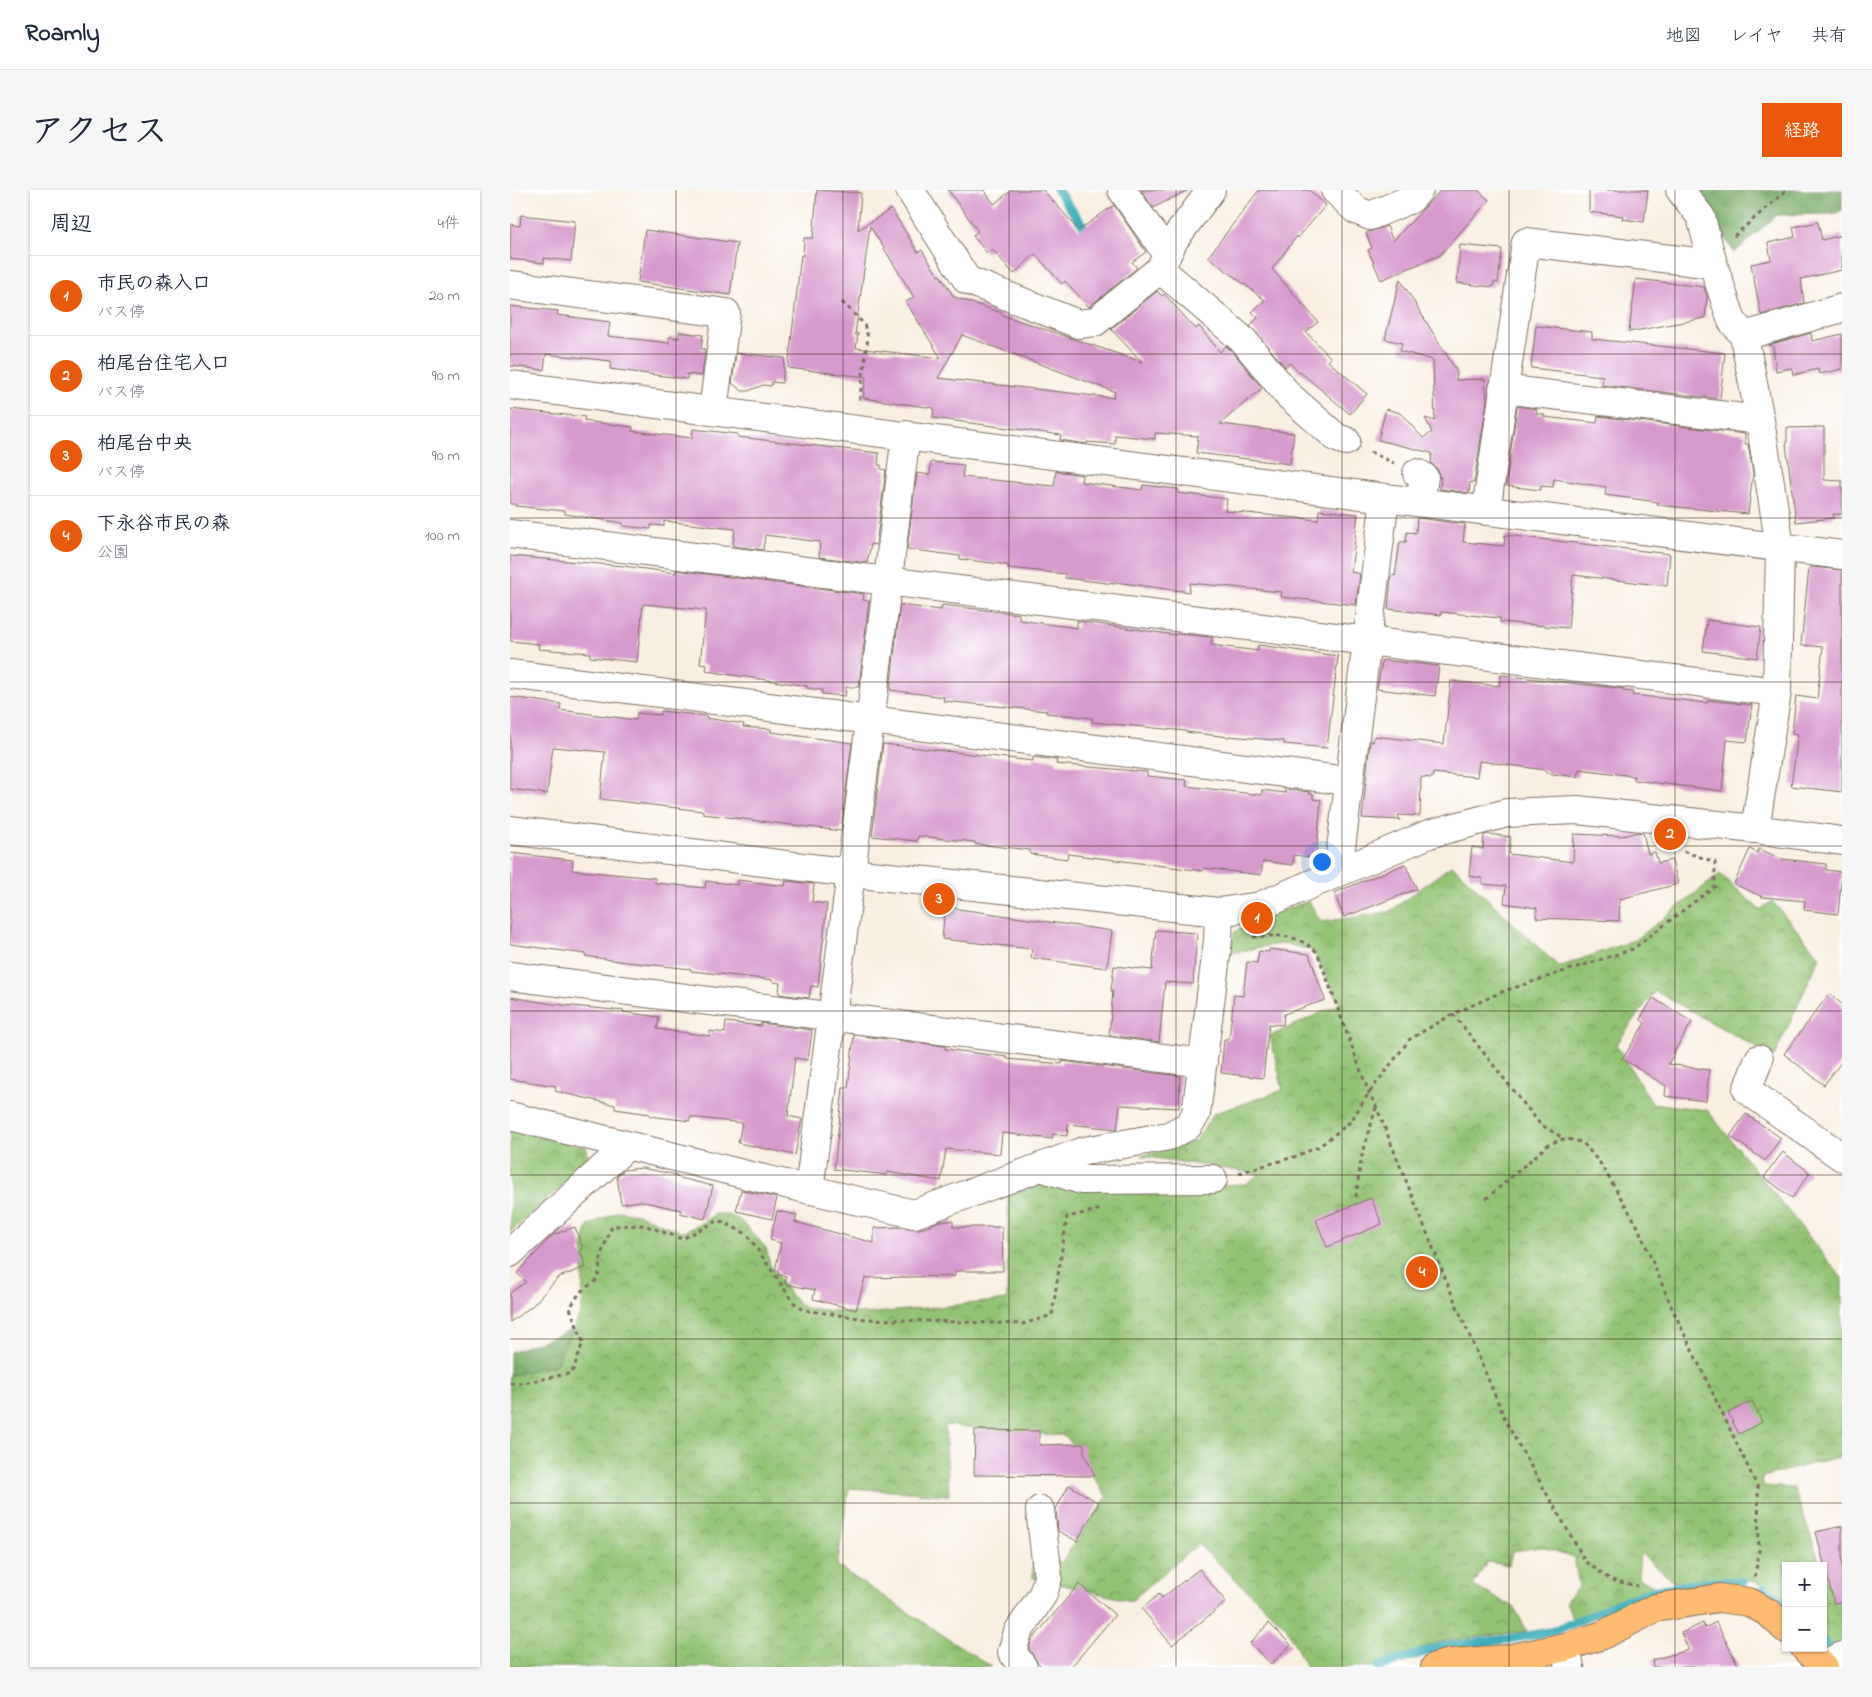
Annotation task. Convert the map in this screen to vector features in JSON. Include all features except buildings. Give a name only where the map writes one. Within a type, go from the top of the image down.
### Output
[{"type":"main road","points":[[1435,1667],[1450,1663],[1568,1657],[1603,1635],[1655,1608],[1719,1598],[1749,1602],[1770,1613],[1782,1625]]},
{"type":"street","points":[[910,190],[967,280],[1078,324],[1095,322],[1163,262],[1174,240],[1211,190]]},
{"type":"street","points":[[1122,190],[1163,262],[1244,341],[1288,395],[1337,438],[1346,441]]},
{"type":"street","points":[[1335,190],[1356,210],[1370,216],[1411,199],[1419,190]]},
{"type":"street","points":[[1680,190],[1700,217],[1732,321],[1744,336],[1760,420],[1780,547],[1777,692],[1755,830]]},
{"type":"street","points":[[1486,511],[1526,242],[1713,264]]},
{"type":"street","points":[[510,285],[726,313],[713,410]]},
{"type":"street","points":[[1744,336],[1842,308]]},
{"type":"street","points":[[510,385],[1842,555]]},
{"type":"street","points":[[1503,389],[1760,420]]},
{"type":"street","points":[[809,1190],[906,435]]},
{"type":"street","points":[[1417,473],[1424,477],[1420,502]]},
{"type":"street","points":[[1346,868],[1340,856],[1385,498]]},
{"type":"street","points":[[510,534],[1777,692]]},
{"type":"street","points":[[510,674],[1348,781]]},
{"type":"street","points":[[510,830],[851,873],[1220,912],[1260,906],[1429,834],[1507,813],[1578,810],[1842,841]]},
{"type":"street","points":[[510,1116],[627,1146],[914,1214],[1084,1151],[1170,1136],[1188,1126],[1196,1114],[1220,912]]},
{"type":"street","points":[[510,976],[832,1018],[1203,1063]]},
{"type":"street","points":[[1759,1059],[1747,1090],[1842,1157]]},
{"type":"street","points":[[510,1253],[627,1146]]},
{"type":"street","points":[[1040,1167],[1082,1180],[1214,1179]]},
{"type":"street","points":[[1022,1667],[1012,1652],[1018,1632],[1043,1594],[1048,1578],[1040,1510]]},
{"type":"path","points":[[1744,226],[1787,190]]},
{"type":"path","points":[[842,302],[864,324],[868,337],[856,429]]},
{"type":"path","points":[[1346,441],[1417,473]]},
{"type":"path","points":[[1214,1179],[1297,1156],[1320,1146],[1350,1122],[1369,1093],[1410,1039],[1453,1014],[1504,991],[1633,949],[1715,886],[1715,862],[1674,848]]},
{"type":"path","points":[[1218,940],[1284,935],[1308,944],[1317,952],[1369,1093],[1509,1428],[1586,1562],[1611,1580],[1637,1585],[1655,1608]]},
{"type":"path","points":[[1453,1014],[1540,1124],[1563,1139]]},
{"type":"path","points":[[1356,1197],[1361,1159],[1369,1125],[1376,1106]]},
{"type":"path","points":[[1486,1199],[1549,1144],[1563,1139],[1583,1143],[1600,1163],[1637,1225],[1672,1308],[1758,1488],[1759,1550],[1749,1602]]},
{"type":"path","points":[[510,1383],[524,1383],[572,1373],[583,1342],[570,1308],[580,1292],[598,1279],[602,1252],[612,1226],[644,1225],[682,1238],[719,1220],[747,1234],[793,1302],[804,1310],[866,1319],[1023,1324],[1052,1315],[1067,1217],[1102,1209]]},
{"type":"green space","points":[[1696,190],[1842,190],[1842,210],[1835,214],[1777,215],[1734,253]]},
{"type":"green space","points":[[1452,865],[1559,967],[1637,939],[1720,874],[1760,910],[1772,901],[1820,957],[1774,1057],[1655,991],[1616,1045],[1652,1103],[1707,1110],[1842,1278],[1842,1456],[1762,1477],[1763,1486],[1794,1488],[1820,1562],[1782,1562],[1782,1597],[1761,1584],[1748,1581],[1718,1579],[1674,1582],[1640,1553],[1638,1578],[1655,1587],[1576,1627],[1566,1601],[1579,1586],[1574,1557],[1542,1547],[1512,1551],[1509,1565],[1487,1562],[1473,1586],[1514,1607],[1527,1631],[1438,1642],[1377,1667],[1306,1667],[1286,1627],[1198,1544],[1131,1601],[1033,1578],[1033,1545],[1061,1563],[1107,1497],[1066,1436],[945,1425],[949,1495],[849,1488],[837,1566],[992,1667],[510,1667],[510,1376],[556,1365],[582,1310],[584,1238],[588,1226],[618,1211],[637,1214],[682,1232],[698,1225],[715,1214],[726,1214],[738,1219],[766,1248],[770,1265],[792,1297],[805,1308],[866,1314],[1007,1300],[1008,1195],[1080,1173],[1135,1188],[1246,1184],[1260,1174],[1142,1156],[1196,1141],[1213,1114],[1283,1090],[1270,1036],[1340,1004],[1313,951],[1284,943],[1231,953],[1234,933],[1245,924],[1309,901],[1321,922],[1389,912]]},
{"type":"green space","points":[[510,1129],[586,1147],[590,1161],[510,1232]]},
{"type":"green space","points":[[586,1322],[620,1384],[510,1410],[510,1352],[562,1334]]},
{"type":"green space","points":[[1827,1582],[1830,1590],[1842,1587],[1842,1646],[1832,1648],[1827,1643]]},
{"type":"waterway","points":[[1057,190],[1083,225]]},
{"type":"waterway","points":[[1379,1667],[1440,1647],[1510,1639],[1554,1631],[1621,1602],[1655,1590],[1712,1581],[1743,1582]]},
{"type":"waterway","points":[[1764,1588],[1782,1602]]},
{"type":"waterway","points":[[1827,1645],[1837,1656]]},
{"type":"place","name":"柏尾台住宅入口","points":[[1670,834]]},
{"type":"place","name":"柏尾台中央","points":[[939,899]]},
{"type":"place","name":"市民の森入口","points":[[1257,918]]},
{"type":"place","name":"下永谷市民の森","points":[[1422,1272]]}]
